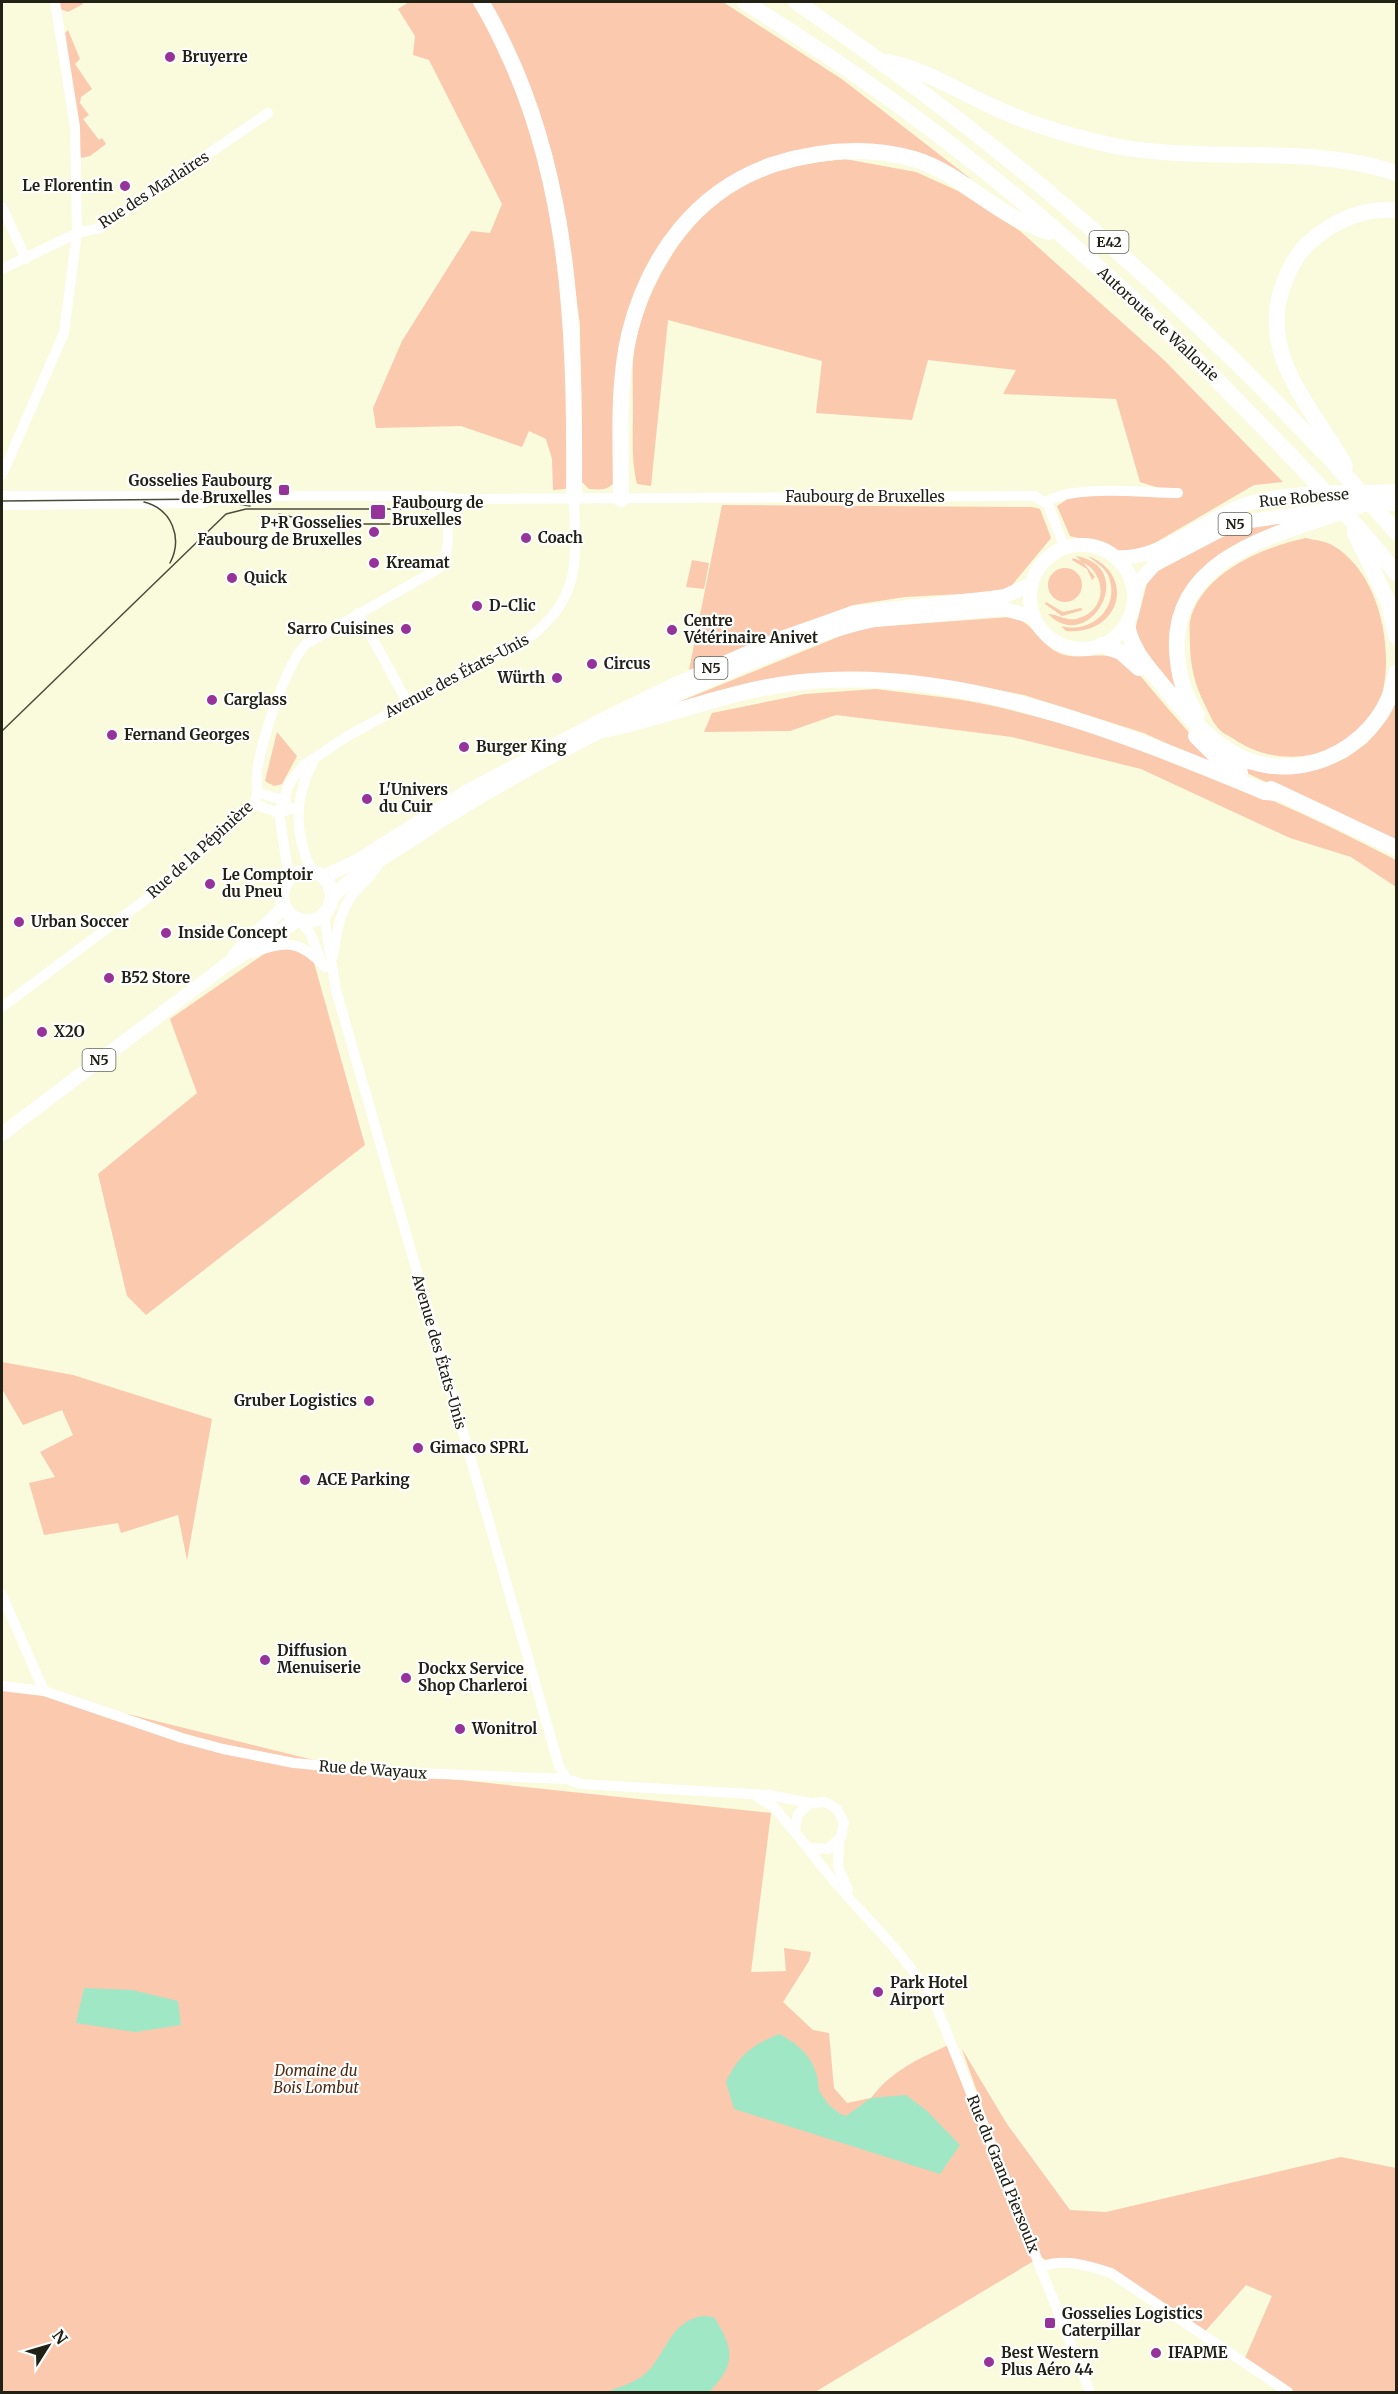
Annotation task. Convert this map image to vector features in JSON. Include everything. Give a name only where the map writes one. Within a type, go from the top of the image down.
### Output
[{"type":"highway","points":[[481,2],[525,93],[554,190],[571,317],[574,499]]},
{"type":"highway","name":"Autoroute de Wallonie","points":[[745,2],[867,82],[955,148],[1066,239],[1208,369],[1345,513],[1374,556]]},
{"type":"highway","name":"Autoroute de Wallonie","points":[[796,2],[882,61],[1067,206],[1156,283],[1325,443]]},
{"type":"highway","points":[[882,61],[919,69],[991,106],[1034,124],[1114,145],[1156,152],[1320,158],[1364,164],[1396,174]]},
{"type":"highway","points":[[621,499],[622,390],[629,337],[652,269],[668,243],[691,214],[719,192],[755,171],[820,153],[849,151],[883,153],[915,159],[953,176],[1019,220],[1066,239]]},
{"type":"highway","points":[[1396,210],[1362,212],[1324,230],[1304,247],[1289,268],[1280,294],[1276,322],[1280,348],[1288,372],[1325,443],[1357,488],[1396,532]]},
{"type":"highway","points":[[1212,738],[1189,701],[1178,661],[1179,623],[1193,594],[1222,561],[1256,541],[1361,505]]},
{"type":"highway","points":[[1374,556],[1396,573]]},
{"type":"highway","points":[[1374,556],[1396,636]]},
{"type":"highway","points":[[1127,625],[1131,642],[1141,658],[1190,718],[1212,738],[1242,758],[1268,765],[1308,765],[1350,747],[1368,732],[1388,701],[1396,673]]},
{"type":"highway","points":[[1102,645],[1128,657],[1195,736],[1221,760],[1279,793],[1396,848]]},
{"type":"highway","points":[[608,729],[643,722],[742,692],[793,683],[855,679],[914,683],[1040,709],[1173,754],[1265,792],[1279,793]]},
{"type":"main road","name":"Rue Robesse","points":[[1116,556],[1129,558],[1147,554],[1214,518],[1266,500],[1396,491]]},
{"type":"main road","name":"Rue Robesse","points":[[1135,594],[1139,582],[1154,566],[1237,524],[1361,505],[1396,504]]},
{"type":"main road","name":"N5","points":[[1065,548],[1094,546],[1116,556]]},
{"type":"main road","points":[[1065,548],[1047,559],[1032,584],[1030,595],[1034,617],[1051,639],[1076,649],[1102,645],[1120,633],[1127,625]]},
{"type":"main road","points":[[1116,556],[1132,580],[1135,594]]},
{"type":"main road","name":"N5","points":[[290,878],[301,872],[318,874],[369,855],[468,791],[602,720],[669,687],[784,637],[852,613],[1005,596],[1032,584]]},
{"type":"main road","name":"N5","points":[[1127,625],[1135,594]]},
{"type":"main road","name":"N5","points":[[2,1134],[230,962],[299,920],[315,920],[324,916],[332,898],[345,884],[471,802],[608,729],[732,671],[856,623],[993,609],[1015,610],[1034,617]]},
{"type":"main road","points":[[318,874],[329,884],[332,898]]},
{"type":"main road","points":[[290,878],[282,891],[284,906],[299,920]]},
{"type":"main road","name":"N5","points":[[230,962],[247,939],[274,919],[284,906]]},
{"type":"street","points":[[2,475],[64,333],[77,233],[75,127],[55,2]]},
{"type":"street","name":"Rue des Marlaires","points":[[2,269],[77,233],[100,228],[268,113]]},
{"type":"street","points":[[2,207],[26,259]]},
{"type":"street","points":[[1065,548],[1046,502],[1058,495],[1078,492],[1178,494]]},
{"type":"street","name":"Faubourg de Bruxelles","points":[[2,496],[215,496],[438,506],[574,499],[1029,496],[1039,497],[1046,502]]},
{"type":"street","name":"Faubourg de Bruxelles","points":[[2,505],[203,503],[215,496]]},
{"type":"street","name":"Avenue des États-Unis","points":[[290,878],[279,813],[283,799],[297,774],[336,742],[530,638],[559,611],[574,575],[576,554],[574,499]]},
{"type":"street","name":"Rue de la Pépinière","points":[[2,1006],[145,900],[254,804],[259,793],[257,774],[278,695],[294,656],[306,644],[438,569],[444,563],[446,551],[438,506]]},
{"type":"street","points":[[358,614],[408,703]]},
{"type":"street","name":"Avenue des États-Unis","points":[[314,759],[304,778],[297,807],[304,854],[318,874]]},
{"type":"street","points":[[259,793],[283,799],[297,807]]},
{"type":"street","points":[[254,804],[279,813],[297,807]]},
{"type":"street","points":[[230,962],[270,946],[293,944],[328,963],[341,915],[352,895],[377,870],[381,860]]},
{"type":"street","name":"Avenue des États-Unis","points":[[324,916],[328,963],[555,1755],[561,1773],[567,1779]]},
{"type":"street","name":"Avenue des États-Unis","points":[[299,920],[328,963]]},
{"type":"street","points":[[2,1595],[44,1691]]},
{"type":"street","name":"Rue de Wayaux","points":[[2,1686],[44,1691],[182,1738],[223,1749],[294,1763],[389,1772],[567,1779],[581,1784],[757,1797],[777,1796],[810,1803]]},
{"type":"street","points":[[757,1797],[774,1807],[808,1848],[821,1851],[839,1841],[844,1823],[837,1809],[825,1802],[810,1803],[798,1814],[795,1830]]},
{"type":"street","name":"Rue du Grand Piersoulx","points":[[839,1841],[838,1867],[854,1901]]},
{"type":"street","name":"Rue du Grand Piersoulx","points":[[808,1848],[826,1874],[854,1901],[924,1987],[937,2008],[1040,2267],[1065,2262],[1111,2273],[1288,2392]]},
{"type":"street","points":[[1040,2267],[1090,2392]]},
{"type":"green space","points":[[57,2],[82,2],[83,4],[68,12],[60,9]]},
{"type":"green space","points":[[409,2],[479,2],[534,120],[563,243],[574,488],[553,490],[552,459],[546,439],[529,431],[522,447],[461,426],[376,428],[373,408],[402,341],[471,231],[490,233],[502,204],[429,60],[413,55],[415,36],[398,9]]},
{"type":"green space","points":[[487,2],[723,2],[843,80],[971,179],[923,157],[810,148],[767,158],[721,182],[689,208],[660,244],[637,287],[617,478],[612,485],[606,488],[589,489],[582,482],[580,325],[566,218]]},
{"type":"green space","points":[[68,30],[80,59],[75,64],[92,89],[81,97],[80,103],[89,115],[83,119],[99,140],[102,138],[106,144],[90,156],[81,158],[65,33]]},
{"type":"green space","points":[[845,159],[916,172],[958,191],[1020,231],[1164,360],[1283,482],[1254,485],[1129,558],[1106,545],[1070,536],[1057,506],[1078,492],[1175,493],[1140,482],[1116,399],[1003,394],[1016,370],[928,360],[912,420],[816,413],[822,361],[668,320],[651,486],[637,484],[633,448],[633,361],[644,311],[669,260],[703,215],[744,184],[768,173],[806,164]]},
{"type":"green space","points":[[722,505],[1032,507],[1040,509],[1051,538],[1012,585],[998,592],[905,597],[853,605],[689,670]]},
{"type":"green space","points":[[1237,523],[1283,524],[1223,561],[1179,623],[1190,718],[1132,642],[1148,579],[1190,546]]},
{"type":"green space","points":[[1306,538],[1332,545],[1349,558],[1363,576],[1374,596],[1385,643],[1386,667],[1383,690],[1377,710],[1364,727],[1348,740],[1311,755],[1291,757],[1271,755],[1252,749],[1226,734],[1213,721],[1201,698],[1192,668],[1190,621],[1196,604],[1220,576],[1236,565],[1271,548]]},
{"type":"green space","points":[[1076,556],[1095,563],[1104,576],[1106,590],[1101,605],[1092,617],[1079,624],[1064,624],[1048,614],[1072,619],[1086,615],[1094,609],[1100,593],[1097,576],[1083,562],[1095,577],[1092,580],[1087,569],[1072,560],[1073,558],[1081,561]]},
{"type":"green space","points":[[1088,556],[1103,565],[1113,576],[1117,589],[1116,602],[1110,614],[1099,624],[1084,630],[1066,631],[1061,626],[1072,628],[1093,622],[1107,608],[1111,598],[1108,575]]},
{"type":"green space","points":[[692,560],[709,563],[704,589],[686,587]]},
{"type":"green space","points":[[1065,568],[1077,573],[1082,585],[1077,597],[1065,602],[1053,597],[1048,585],[1053,573]]},
{"type":"green space","points":[[1046,602],[1063,612],[1081,608],[1083,610],[1062,616],[1045,604]]},
{"type":"green space","points":[[1010,617],[1024,622],[1057,652],[1073,656],[1108,656],[1129,665],[1143,678],[1194,738],[1233,774],[1144,733],[1024,695],[940,679],[845,675],[676,703],[860,628]]},
{"type":"green space","points":[[876,689],[975,702],[1042,718],[1146,750],[1197,769],[1298,812],[1396,860],[1396,887],[1351,857],[1290,838],[1141,769],[1012,737],[836,715],[790,731],[704,732],[712,713],[805,694]]},
{"type":"green space","points":[[1396,701],[1396,843],[1249,774],[1222,754],[1323,767],[1346,758],[1367,743],[1383,724]]},
{"type":"green space","points":[[277,732],[297,756],[282,784],[274,786],[265,781]]},
{"type":"green space","points":[[277,945],[311,952],[365,1145],[146,1315],[127,1296],[98,1174],[197,1093],[170,1019]]},
{"type":"green space","points":[[2,1362],[73,1375],[212,1419],[187,1560],[178,1515],[121,1533],[118,1523],[44,1535],[29,1483],[55,1477],[40,1452],[73,1435],[62,1410],[23,1425],[2,1389]]},
{"type":"green space","name":"Domaine du Bois Lombut","points":[[2,1688],[55,1696],[346,1768],[771,1813],[751,1972],[786,1971],[784,1948],[811,1952],[809,1961],[783,2002],[813,2030],[829,2033],[834,2088],[847,2103],[871,2098],[897,2072],[951,2044],[1025,2228],[962,2049],[1007,2124],[1070,2210],[1106,2212],[1341,2157],[1396,2168],[1396,2392],[1291,2392],[1245,2358],[1272,2296],[1246,2285],[1202,2335],[1111,2273],[1051,2263],[1036,2254],[1037,2259],[815,2392],[2,2392]]},
{"type":"shaded area","points":[[84,1988],[132,1990],[178,2001],[181,2025],[135,2032],[76,2023]]},
{"type":"shaded area","points":[[779,2034],[808,2056],[816,2072],[819,2091],[828,2104],[840,2114],[846,2116],[871,2098],[906,2095],[927,2111],[960,2145],[940,2174],[734,2109],[726,2082],[731,2073],[747,2052],[761,2042]]},
{"type":"shaded area","points":[[702,2316],[714,2317],[726,2338],[730,2356],[724,2373],[709,2392],[606,2392],[641,2377],[656,2362],[681,2326]]},
{"type":"tram line","points":[[2,501],[211,499],[250,506]]},
{"type":"tram line","points":[[144,502],[162,511],[172,526],[175,544],[170,563]]},
{"type":"tram line","points":[[2,731],[226,514],[246,509],[437,509]]},
{"type":"tram line","points":[[279,514],[322,524],[438,524]]},
{"type":"place","name":"Bruyerre","points":[[170,57]]},
{"type":"place","name":"Le Florentin","points":[[125,186]]},
{"type":"place","name":"Gosselies Faubourg de Bruxelles","points":[[284,490]]},
{"type":"place","name":"Faubourg de Bruxelles","points":[[378,512]]},
{"type":"place","name":"P+R Gosselies Faubourg de Bruxelles","points":[[374,532]]},
{"type":"place","name":"Coach","points":[[526,538]]},
{"type":"place","name":"Kreamat","points":[[374,563]]},
{"type":"place","name":"Quick","points":[[232,578]]},
{"type":"place","name":"D-Clic","points":[[477,606]]},
{"type":"place","name":"Sarro Cuisines","points":[[406,629]]},
{"type":"place","name":"Centre Vétérinaire Anivet","points":[[672,630]]},
{"type":"place","name":"Circus","points":[[592,664]]},
{"type":"place","name":"Würth","points":[[557,678]]},
{"type":"place","name":"Carglass","points":[[212,700]]},
{"type":"place","name":"Fernand Georges","points":[[112,735]]},
{"type":"place","name":"Burger King","points":[[464,747]]},
{"type":"place","name":"L'Univers du Cuir","points":[[367,799]]},
{"type":"place","name":"Le Comptoir du Pneu","points":[[210,884]]},
{"type":"place","name":"Urban Soccer","points":[[19,922]]},
{"type":"place","name":"Inside Concept","points":[[166,933]]},
{"type":"place","name":"B52 Store","points":[[109,978]]},
{"type":"place","name":"X2O","points":[[42,1032]]},
{"type":"place","name":"Gruber Logistics","points":[[369,1401]]},
{"type":"place","name":"Gimaco SPRL","points":[[418,1448]]},
{"type":"place","name":"ACE Parking","points":[[305,1480]]},
{"type":"place","name":"Diffusion Menuiserie","points":[[265,1660]]},
{"type":"place","name":"Dockx Service Shop Charleroi","points":[[406,1678]]},
{"type":"place","name":"Wonitrol","points":[[460,1729]]},
{"type":"place","name":"Park Hotel Airport","points":[[878,1992]]},
{"type":"place","name":"Gosselies Logistics Caterpillar","points":[[1050,2323]]},
{"type":"place","name":"IFAPME","points":[[1156,2353]]},
{"type":"place","name":"Best Western Plus Aéro 44","points":[[989,2362]]}]
